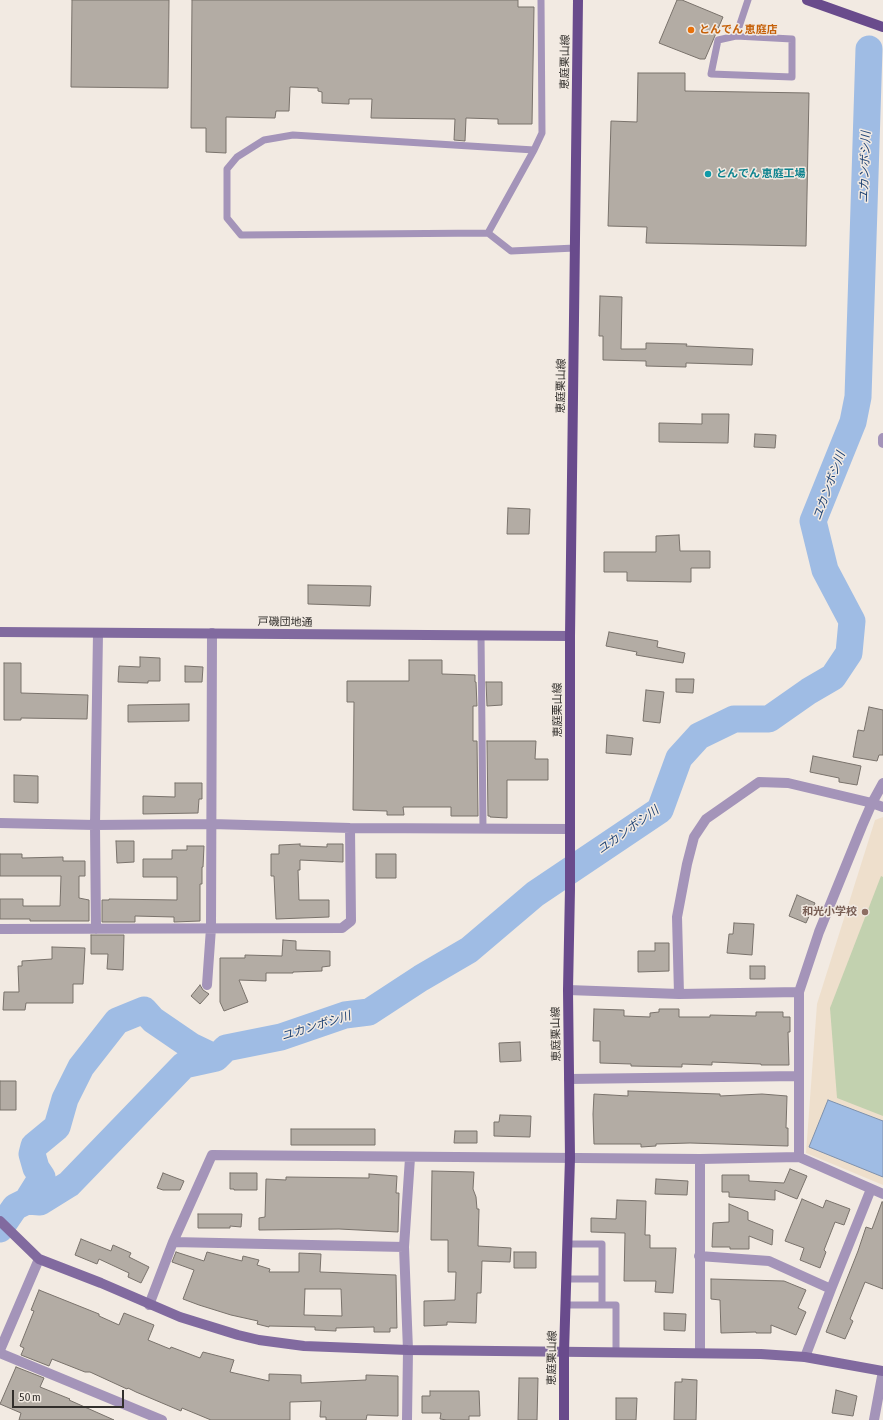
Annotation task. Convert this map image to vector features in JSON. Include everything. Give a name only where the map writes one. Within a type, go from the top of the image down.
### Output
[{"type":"main road","name":"恵庭栗山線","points":[[564,1420],[564,1352],[570,1158],[568,990],[570,888],[570,636],[578,0]]},
{"type":"main road","points":[[807,0],[883,27]]},
{"type":"street","name":"戸磯団地通","points":[[0,632],[570,636]]},
{"type":"street","points":[[96,929],[95,825],[98,633]]},
{"type":"street","points":[[207,986],[211,928],[212,633]]},
{"type":"street","points":[[679,994],[677,917],[687,864],[694,837],[706,819],[759,782],[788,783],[883,807]]},
{"type":"street","points":[[799,1157],[799,992],[819,932],[872,803],[883,783]]},
{"type":"street","points":[[0,823],[95,825],[212,824],[350,828],[483,829],[570,834]]},
{"type":"street","points":[[0,929],[342,928],[351,921],[350,828]]},
{"type":"street","points":[[568,990],[679,994],[799,992]]},
{"type":"street","points":[[569,1079],[799,1076]]},
{"type":"street","points":[[149,1304],[212,1155],[410,1158],[700,1159],[799,1157],[883,1194]]},
{"type":"street","points":[[407,1420],[408,1350],[404,1247],[410,1158]]},
{"type":"street","points":[[700,1159],[700,1353]]},
{"type":"street","points":[[805,1357],[871,1189]]},
{"type":"street","points":[[0,1221],[39,1259],[101,1283],[149,1304],[206,1325],[258,1340],[304,1346],[408,1350],[761,1354],[805,1357],[883,1371],[874,1420]]},
{"type":"street","points":[[174,1242],[404,1247]]},
{"type":"street","points":[[699,1256],[769,1261],[831,1289]]},
{"type":"street","points":[[0,1350],[39,1259]]},
{"type":"street","points":[[0,1354],[162,1420]]},
{"type":"lane","points":[[488,233],[542,133],[541,0]]},
{"type":"lane","points":[[736,36],[748,0]]},
{"type":"lane","points":[[736,36],[792,39],[792,77],[711,74],[718,40],[736,36]]},
{"type":"lane","points":[[534,150],[293,135],[264,140],[237,157],[227,169],[227,218],[241,235],[488,233],[511,251],[575,248]]},
{"type":"lane","points":[[481,636],[483,829]]},
{"type":"lane","points":[[567,1244],[602,1244],[602,1305]]},
{"type":"lane","points":[[566,1278],[602,1279]]},
{"type":"lane","points":[[566,1305],[616,1306],[616,1352]]},
{"type":"shaded area","name":"和光小学校","points":[[883,817],[883,1185],[806,1153],[817,1004],[875,820]]},
{"type":"green space","points":[[881,876],[883,877],[883,1116],[837,1098],[830,1008]]},
{"type":"water","points":[[828,1100],[883,1121],[883,1177],[809,1147]]},
{"type":"building","points":[[72,0],[169,0],[168,88],[71,87]]},
{"type":"building","points":[[192,0],[518,0],[518,7],[534,7],[532,124],[498,124],[498,119],[466,118],[465,141],[454,140],[455,119],[371,118],[372,99],[349,99],[349,104],[322,103],[322,92],[318,91],[318,88],[290,87],[289,111],[276,111],[275,118],[226,117],[226,153],[206,152],[206,128],[191,128]]},
{"type":"building","name":"とんでん 恵庭店","points":[[677,0],[682,0],[723,17],[705,59],[700,59],[659,43]]},
{"type":"building","name":"とんでん 恵庭工場","points":[[638,73],[685,73],[685,91],[809,93],[806,246],[646,243],[647,227],[608,226],[611,121],[637,122]]},
{"type":"building","points":[[600,296],[622,297],[621,349],[646,349],[646,343],[687,344],[686,346],[753,349],[752,365],[686,363],[686,367],[646,366],[646,361],[603,360],[603,336],[599,336]]},
{"type":"building","points":[[702,414],[729,414],[728,443],[659,442],[659,423],[702,424]]},
{"type":"building","points":[[755,434],[776,435],[775,448],[754,447]]},
{"type":"building","points":[[508,508],[530,509],[529,534],[507,534]]},
{"type":"building","points":[[679,535],[680,551],[710,551],[710,568],[691,568],[691,582],[627,581],[627,572],[604,572],[604,552],[656,552],[656,536]]},
{"type":"building","points":[[308,585],[371,586],[370,606],[308,604]]},
{"type":"building","points":[[609,632],[658,641],[657,647],[685,653],[683,663],[636,655],[637,652],[606,646]]},
{"type":"building","points":[[140,657],[160,658],[160,681],[148,681],[148,683],[118,682],[119,666],[140,667]]},
{"type":"building","points":[[409,660],[442,660],[442,674],[475,675],[477,706],[473,706],[473,741],[477,741],[478,816],[451,816],[451,807],[403,807],[404,815],[387,815],[387,811],[353,810],[354,702],[347,702],[347,681],[409,681]]},
{"type":"building","points":[[4,663],[21,663],[21,693],[88,695],[87,719],[21,718],[21,720],[4,720]]},
{"type":"building","points":[[185,666],[203,667],[202,682],[185,682]]},
{"type":"building","points":[[676,679],[694,679],[693,693],[676,692]]},
{"type":"building","points":[[486,682],[502,682],[502,705],[487,706]]},
{"type":"building","points":[[646,690],[664,692],[660,723],[643,721]]},
{"type":"building","points":[[189,704],[189,721],[128,722],[128,705]]},
{"type":"building","points":[[869,707],[883,710],[883,755],[879,755],[877,761],[853,757],[858,730],[864,731]]},
{"type":"building","points":[[607,735],[633,738],[631,755],[606,753]]},
{"type":"building","points":[[487,741],[536,741],[535,759],[548,759],[548,780],[507,780],[507,818],[488,816]]},
{"type":"building","points":[[813,756],[861,766],[857,785],[839,782],[839,778],[810,772]]},
{"type":"building","points":[[14,775],[38,776],[38,803],[14,802]]},
{"type":"building","points":[[175,783],[202,783],[202,799],[199,799],[198,813],[143,814],[143,796],[175,797]]},
{"type":"building","points":[[116,841],[134,841],[134,862],[117,863]]},
{"type":"building","points":[[300,844],[300,846],[327,847],[327,844],[343,844],[343,862],[300,860],[300,870],[298,870],[299,900],[329,900],[329,917],[276,919],[274,876],[271,876],[271,854],[279,854],[279,845]]},
{"type":"building","points":[[187,846],[204,846],[202,884],[200,884],[200,921],[174,922],[174,917],[135,916],[135,922],[102,922],[102,900],[177,900],[177,877],[143,877],[143,859],[172,859],[172,850],[187,850]]},
{"type":"building","points":[[0,854],[22,854],[22,858],[63,857],[63,861],[85,861],[85,876],[79,876],[79,898],[89,900],[89,921],[30,921],[30,919],[0,919],[0,899],[23,899],[23,906],[60,906],[61,876],[0,876]]},
{"type":"building","points":[[376,854],[396,854],[396,878],[376,878]]},
{"type":"building","points":[[797,895],[815,903],[806,923],[789,916]]},
{"type":"building","points":[[734,923],[754,924],[752,955],[727,953],[729,934],[733,934]]},
{"type":"building","points":[[91,935],[124,935],[123,970],[107,969],[108,954],[91,954]]},
{"type":"building","points":[[283,940],[296,941],[296,950],[330,951],[330,966],[322,967],[322,971],[266,973],[266,981],[239,980],[248,1002],[224,1011],[220,1002],[220,958],[245,958],[245,955],[282,956]]},
{"type":"building","points":[[655,943],[669,943],[669,971],[638,972],[638,951],[655,951]]},
{"type":"building","points":[[52,947],[85,948],[83,984],[73,984],[73,1003],[26,1003],[25,1010],[3,1010],[4,992],[19,992],[18,966],[22,966],[22,961],[52,959]]},
{"type":"building","points":[[750,966],[765,966],[765,979],[750,979]]},
{"type":"building","points":[[200,985],[203,990],[209,994],[200,1004],[191,996]]},
{"type":"building","points":[[594,1009],[624,1010],[624,1016],[650,1017],[650,1013],[659,1012],[659,1009],[679,1009],[679,1017],[710,1017],[710,1015],[756,1016],[756,1012],[783,1012],[783,1017],[790,1017],[790,1032],[788,1032],[789,1065],[712,1062],[712,1065],[682,1064],[682,1067],[631,1066],[631,1064],[600,1063],[600,1041],[593,1041]]},
{"type":"building","points":[[520,1042],[521,1061],[500,1062],[499,1043]]},
{"type":"building","points":[[0,1081],[16,1081],[16,1110],[0,1110]]},
{"type":"building","points":[[628,1091],[720,1094],[720,1096],[762,1094],[787,1096],[786,1128],[788,1128],[788,1146],[690,1143],[656,1144],[656,1146],[641,1147],[641,1144],[594,1144],[594,1094],[628,1096]]},
{"type":"building","points":[[500,1115],[531,1116],[530,1137],[494,1136],[494,1122],[499,1122]]},
{"type":"building","points":[[291,1129],[375,1129],[375,1145],[291,1145]]},
{"type":"building","points":[[455,1131],[477,1131],[477,1143],[454,1143]]},
{"type":"building","points":[[790,1169],[807,1176],[797,1199],[775,1190],[775,1200],[729,1197],[729,1192],[722,1192],[722,1175],[749,1175],[749,1181],[784,1183]]},
{"type":"building","points":[[432,1171],[474,1172],[473,1189],[476,1197],[477,1209],[479,1209],[478,1246],[511,1248],[510,1262],[482,1261],[481,1293],[477,1293],[476,1323],[447,1322],[447,1325],[424,1326],[424,1301],[455,1300],[456,1272],[448,1272],[448,1240],[431,1240]]},
{"type":"building","points":[[163,1173],[184,1181],[180,1190],[163,1190],[157,1188]]},
{"type":"building","points":[[230,1173],[257,1173],[257,1190],[230,1189]]},
{"type":"building","points":[[369,1174],[397,1176],[396,1193],[399,1193],[398,1232],[339,1229],[259,1230],[259,1218],[265,1217],[266,1179],[286,1180],[286,1177],[369,1178]]},
{"type":"building","points":[[656,1179],[688,1181],[687,1195],[655,1194]]},
{"type":"building","points":[[802,1199],[823,1208],[826,1200],[850,1209],[844,1225],[835,1222],[824,1250],[826,1252],[820,1268],[800,1260],[804,1248],[785,1241]]},
{"type":"building","points":[[617,1200],[646,1201],[645,1235],[650,1235],[650,1248],[676,1248],[673,1293],[655,1292],[656,1281],[624,1281],[625,1233],[591,1232],[591,1218],[616,1219]]},
{"type":"building","points":[[882,1202],[883,1289],[865,1282],[850,1319],[853,1321],[845,1339],[826,1332],[866,1227],[872,1229]]},
{"type":"building","points":[[729,1204],[748,1212],[748,1220],[773,1230],[772,1245],[749,1236],[749,1249],[712,1247],[713,1223],[729,1222]]},
{"type":"building","points":[[198,1214],[242,1214],[241,1227],[230,1226],[230,1228],[198,1228]]},
{"type":"building","points":[[81,1239],[111,1251],[113,1245],[131,1253],[129,1257],[149,1267],[141,1283],[128,1277],[129,1273],[99,1259],[97,1264],[75,1255]]},
{"type":"building","points":[[176,1252],[204,1261],[207,1252],[242,1261],[243,1256],[259,1260],[257,1265],[270,1269],[269,1272],[299,1272],[299,1253],[321,1254],[320,1272],[396,1275],[397,1328],[390,1328],[390,1332],[374,1332],[374,1327],[336,1328],[336,1331],[315,1330],[315,1327],[269,1327],[257,1324],[258,1321],[231,1315],[183,1299],[194,1270],[172,1262]],"holes":[[[305,1289],[341,1289],[342,1316],[304,1315]]]},
{"type":"building","points":[[514,1252],[536,1252],[536,1268],[514,1268]]},
{"type":"building","points":[[711,1279],[784,1281],[806,1290],[798,1308],[806,1312],[796,1335],[771,1325],[771,1333],[721,1333],[720,1300],[711,1299]]},
{"type":"building","points":[[39,1290],[99,1314],[99,1316],[119,1325],[124,1313],[154,1325],[148,1340],[170,1349],[171,1347],[200,1358],[203,1352],[234,1360],[230,1372],[269,1381],[269,1374],[301,1375],[301,1383],[366,1380],[366,1375],[398,1376],[398,1416],[367,1415],[366,1420],[326,1420],[326,1417],[320,1417],[321,1401],[290,1402],[290,1420],[211,1420],[182,1408],[181,1411],[90,1372],[85,1372],[52,1359],[49,1366],[21,1355],[24,1348],[20,1346],[34,1311],[31,1310]]},
{"type":"building","points":[[664,1313],[686,1314],[685,1331],[664,1330]]},
{"type":"building","points":[[16,1367],[44,1378],[40,1387],[70,1399],[69,1400],[114,1420],[19,1420],[21,1413],[0,1404]]},
{"type":"building","points":[[519,1378],[538,1378],[537,1420],[518,1420]]},
{"type":"building","points":[[682,1379],[697,1380],[696,1420],[674,1420],[675,1382],[682,1382]]},
{"type":"building","points":[[836,1390],[857,1396],[853,1416],[832,1413]]},
{"type":"building","points":[[430,1391],[479,1391],[480,1416],[469,1416],[469,1420],[447,1420],[440,1419],[441,1413],[422,1413],[422,1396],[430,1396]]},
{"type":"building","points":[[616,1398],[637,1398],[636,1420],[616,1420]]},
{"type":"waterway","name":"ユカンボシ川","points":[[0,1229],[15,1207],[27,1201],[42,1177],[36,1168],[32,1154],[34,1146],[57,1127],[65,1099],[81,1067],[117,1021],[144,1010],[153,1020],[191,1046],[216,1058],[226,1048],[281,1037],[345,1015],[369,1012],[421,978],[469,950],[535,894],[660,810],[679,758],[699,736],[734,719],[769,719],[809,691],[833,677],[849,653],[852,621],[825,570],[813,521],[853,422],[858,397],[869,49]]},
{"type":"waterway","points":[[27,1201],[40,1202],[69,1184],[184,1065],[216,1058]]},
{"type":"place","name":"とんでん 恵庭店","points":[[691,30]]},
{"type":"place","name":"とんでん 恵庭工場","points":[[708,174]]},
{"type":"place","name":"和光小学校","points":[[865,912]]}]
